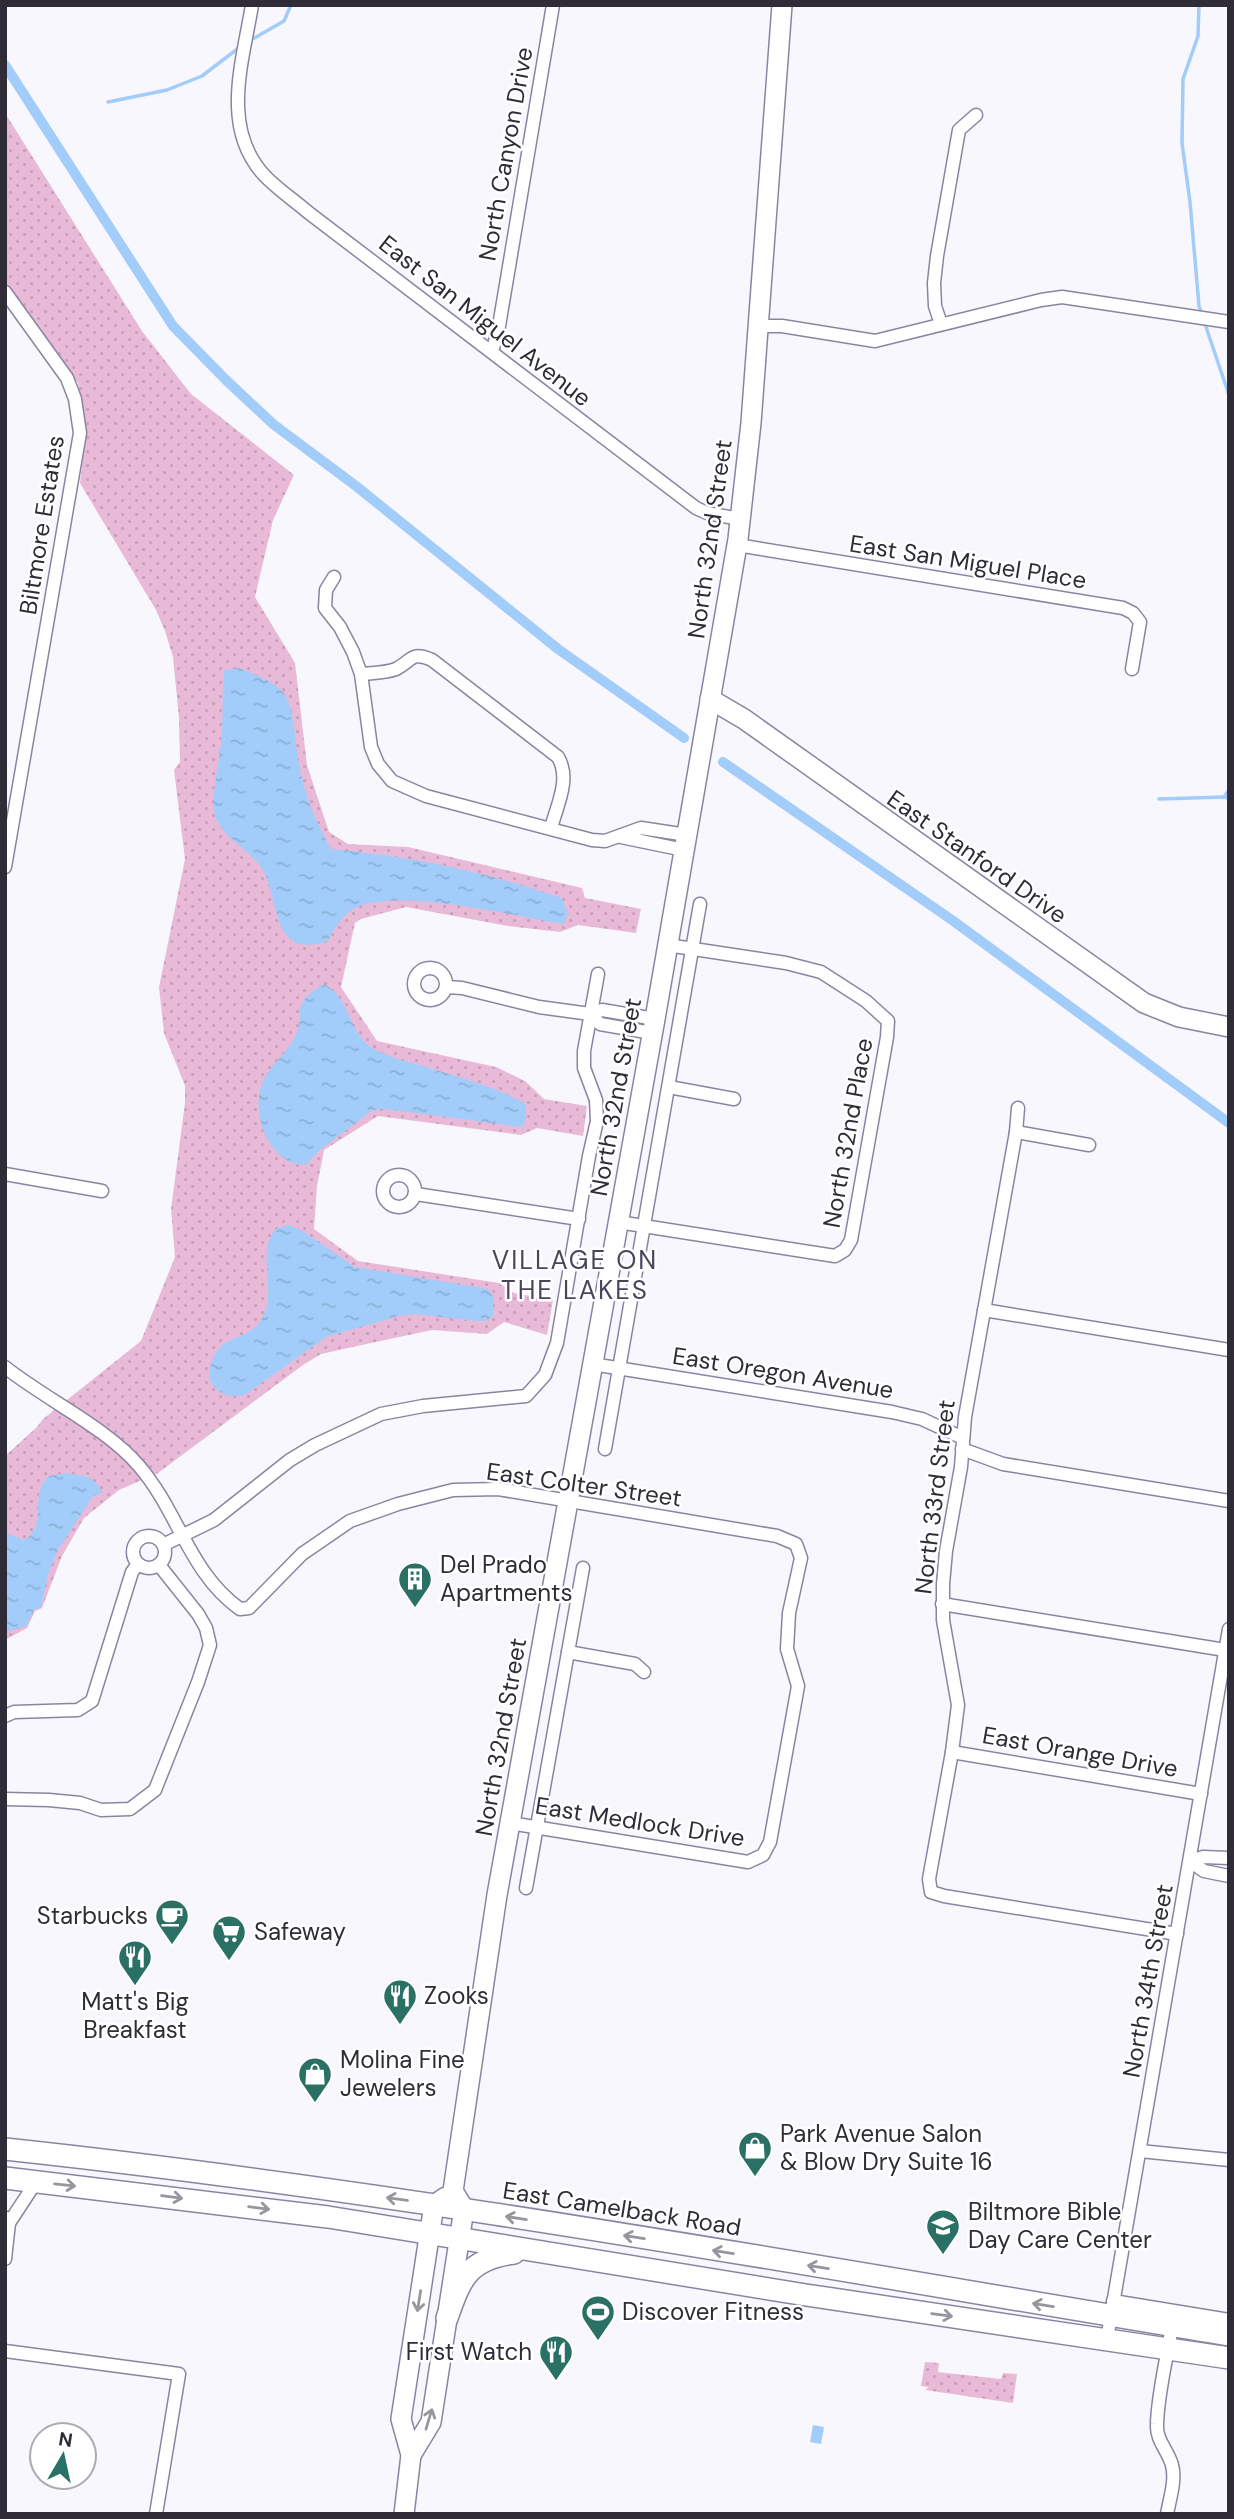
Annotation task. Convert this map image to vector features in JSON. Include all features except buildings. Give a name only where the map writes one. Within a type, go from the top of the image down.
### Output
[{"type":"main road","name":"North 32nd Street","points":[[411,2455],[431,2422],[459,2238],[459,2200],[485,1973],[737,545],[749,442],[782,5]]},
{"type":"main road","name":"East Stanford Drive","points":[[710,699],[744,719],[1144,1003],[1189,1020],[1229,1027]]},
{"type":"main road","name":"East Camelback Road","points":[[12,2165],[229,2176],[434,2205],[459,2200],[589,2230],[880,2277],[1112,2309],[1172,2326],[1229,2335]]},
{"type":"main road","name":"East Camelback Road","points":[[12,2165],[36,2182],[226,2203],[1229,2358]]},
{"type":"main road","points":[[226,2203],[229,2176]]},
{"type":"main road","name":"North 32nd Street","points":[[404,2514],[411,2455],[401,2419],[434,2205]]},
{"type":"main road","points":[[583,2258],[589,2230]]},
{"type":"main road","points":[[447,2318],[458,2286],[478,2263],[496,2255],[534,2250]]},
{"type":"main road","points":[[874,2305],[880,2277]]},
{"type":"street","name":"East San Miguel Avenue","points":[[252,5],[237,95],[238,118],[244,145],[263,174],[309,213],[696,508],[707,513],[740,519]]},
{"type":"street","name":"North Canyon Drive","points":[[492,351],[498,332],[553,5]]},
{"type":"street","points":[[941,324],[935,306],[937,256],[959,130],[976,116]]},
{"type":"street","name":"Biltmore Estates","points":[[5,292],[67,378],[75,399],[80,433],[5,867]]},
{"type":"street","points":[[757,326],[782,326],[875,341],[1041,300],[1062,298],[1229,322]]},
{"type":"street","name":"East San Miguel Place","points":[[737,545],[1123,608],[1133,613],[1140,622],[1132,669]]},
{"type":"street","points":[[334,578],[326,590],[325,608],[340,627],[353,652],[361,674],[371,747],[378,764],[392,781],[426,796],[592,840],[605,841],[621,837],[686,843]]},
{"type":"street","points":[[361,674],[395,669],[411,657],[422,656],[432,660],[558,757],[564,768],[565,778],[551,828]]},
{"type":"street","name":"North 32nd Street","points":[[605,1449],[700,904]]},
{"type":"street","points":[[667,945],[693,949]]},
{"type":"street","name":"North 32nd Place","points":[[644,1225],[835,1256],[845,1251],[851,1240],[888,1021],[866,1001],[821,972],[786,963],[693,949]]},
{"type":"street","points":[[164,1544],[214,1520],[315,1445],[381,1414],[423,1406],[526,1396],[545,1375],[557,1343],[597,1121],[596,1100],[584,1068],[584,1051],[598,974]]},
{"type":"street","points":[[446,987],[462,988],[539,1007],[590,1014],[602,1010],[616,1012],[654,1026]]},
{"type":"street","points":[[613,1026],[616,1012]]},
{"type":"street","points":[[590,1014],[600,1024],[654,1026]]},
{"type":"street","points":[[668,1087],[734,1099]]},
{"type":"street","name":"North 33rd Street","points":[[1018,1108],[965,1417],[946,1551],[942,1604],[958,1704],[929,1879],[931,1892],[1177,1934]]},
{"type":"street","points":[[1016,1132],[1089,1144]]},
{"type":"street","points":[[5,1174],[102,1191]]},
{"type":"street","points":[[416,1194],[579,1219]]},
{"type":"street","points":[[618,1222],[644,1225]]},
{"type":"street","points":[[984,1310],[1229,1350]]},
{"type":"street","name":"East Oregon Avenue","points":[[592,1364],[892,1412],[922,1419],[1003,1464],[1229,1501]]},
{"type":"street","name":"East Colter Street","points":[[5,1367],[109,1438],[136,1462],[162,1495],[212,1585],[240,1609],[249,1608],[302,1554],[350,1521],[375,1511],[453,1490],[498,1489],[777,1536],[796,1544],[801,1558],[789,1613],[787,1649],[798,1686],[770,1842],[763,1855]]},
{"type":"street","points":[[148,1535],[164,1544],[165,1554],[159,1565],[150,1568],[138,1564],[132,1551],[138,1539],[148,1535]]},
{"type":"street","points":[[5,1716],[13,1712],[78,1710],[92,1701],[132,1572],[138,1564]]},
{"type":"street","points":[[5,1799],[80,1803],[101,1810],[130,1809],[155,1790],[210,1646],[206,1628],[198,1614],[159,1565]]},
{"type":"street","name":"North 32nd Street","points":[[526,1888],[583,1568]]},
{"type":"street","points":[[942,1604],[1225,1650]]},
{"type":"street","name":"North 34th Street","points":[[1107,2339],[1229,1629]]},
{"type":"street","points":[[568,1652],[635,1664],[645,1672]]},
{"type":"street","name":"East Orange Drive","points":[[952,1752],[1201,1794]]},
{"type":"street","name":"East Medlock Drive","points":[[510,1823],[748,1863],[763,1855]]},
{"type":"street","points":[[1189,1861],[1203,1857],[1229,1858]]},
{"type":"street","points":[[1189,1861],[1204,1871],[1229,1875]]},
{"type":"street","points":[[1140,2151],[1229,2160]]},
{"type":"street","points":[[5,2259],[7,2219],[36,2182]]},
{"type":"street","name":"East Camelback Road","points":[[1112,2309],[1229,2320]]},
{"type":"street","points":[[1167,2514],[1174,2478],[1173,2466],[1161,2446],[1156,2426],[1172,2326]]},
{"type":"street","points":[[5,2351],[179,2374],[156,2514]]},
{"type":"shaded area","points":[[5,113],[142,331],[191,394],[294,475],[273,520],[255,597],[295,663],[307,765],[329,832],[348,844],[408,847],[582,888],[585,898],[641,909],[636,933],[578,925],[560,932],[508,926],[406,907],[355,923],[341,987],[377,1041],[496,1067],[525,1081],[544,1099],[587,1106],[583,1136],[537,1128],[521,1135],[378,1116],[324,1150],[317,1186],[314,1229],[358,1261],[499,1283],[514,1293],[553,1300],[547,1335],[504,1322],[487,1334],[432,1330],[321,1354],[158,1473],[119,1490],[84,1518],[62,1556],[42,1608],[35,1611],[27,1628],[5,1640],[5,1456],[43,1419],[141,1341],[175,1257],[171,1209],[185,1086],[164,1033],[159,987],[185,859],[174,770],[180,762],[179,718],[173,657],[165,631],[156,610],[80,483],[86,428],[78,383],[17,298],[5,287]]},
{"type":"shaded area","points":[[925,2362],[939,2363],[938,2372],[1001,2379],[1003,2373],[1017,2374],[1013,2403],[925,2390],[929,2387],[921,2386]]},
{"type":"water","points":[[239,668],[271,683],[285,695],[293,719],[304,787],[315,818],[331,849],[448,866],[533,888],[562,898],[568,914],[563,924],[456,905],[374,902],[350,911],[342,918],[328,941],[309,945],[295,942],[286,934],[280,922],[261,867],[229,836],[215,815],[224,670]]},
{"type":"water","points":[[324,984],[339,997],[358,1034],[372,1048],[489,1087],[526,1104],[526,1118],[522,1127],[385,1109],[373,1110],[320,1150],[306,1165],[283,1157],[274,1149],[262,1125],[259,1112],[261,1087],[297,1032],[301,1004]]},
{"type":"water","points":[[289,1225],[301,1230],[355,1267],[488,1289],[494,1298],[493,1316],[486,1321],[477,1321],[415,1314],[399,1316],[326,1337],[245,1395],[223,1394],[209,1378],[212,1361],[225,1343],[251,1331],[265,1312],[268,1302],[268,1246],[277,1228]]},
{"type":"water","points":[[65,1473],[92,1479],[102,1493],[93,1496],[58,1550],[49,1571],[41,1607],[34,1610],[26,1626],[5,1632],[5,1533],[25,1540],[32,1533],[36,1526],[43,1484],[49,1476]]},
{"type":"water","points":[[813,2425],[824,2427],[821,2444],[810,2442]]},
{"type":"waterway","points":[[249,41],[284,21],[291,5]]},
{"type":"waterway","points":[[1199,5],[1198,36],[1183,79],[1182,143],[1202,314]]},
{"type":"waterway","points":[[108,102],[167,90],[202,76],[240,47]]},
{"type":"waterway","points":[[5,65],[173,326],[226,380],[273,424],[356,486],[558,649],[684,738]]},
{"type":"waterway","points":[[1204,321],[1229,395]]},
{"type":"waterway","points":[[723,762],[952,920],[1229,1123]]},
{"type":"waterway","points":[[1224,797],[1229,790]]},
{"type":"waterway","points":[[1159,799],[1229,799]]},
{"type":"place","name":"Del Prado Apartments","points":[[415,1609]]},
{"type":"place","name":"Starbucks","points":[[172,1946]]},
{"type":"place","name":"Safeway","points":[[229,1962]]},
{"type":"place","name":"Matt's Big Breakfast","points":[[135,1987]]},
{"type":"place","name":"Zooks","points":[[400,2026]]},
{"type":"place","name":"Molina Fine Jewelers","points":[[315,2104]]},
{"type":"place","name":"Park Avenue Salon & Blow Dry Suite 16","points":[[755,2178]]},
{"type":"place","name":"Biltmore Bible Day Care Center","points":[[943,2256]]},
{"type":"place","name":"Discover Fitness","points":[[598,2342]]},
{"type":"place","name":"First Watch","points":[[556,2382]]},
{"type":"district","name":"VILLAGE ON THE LAKES","points":[[575,1275]]}]
